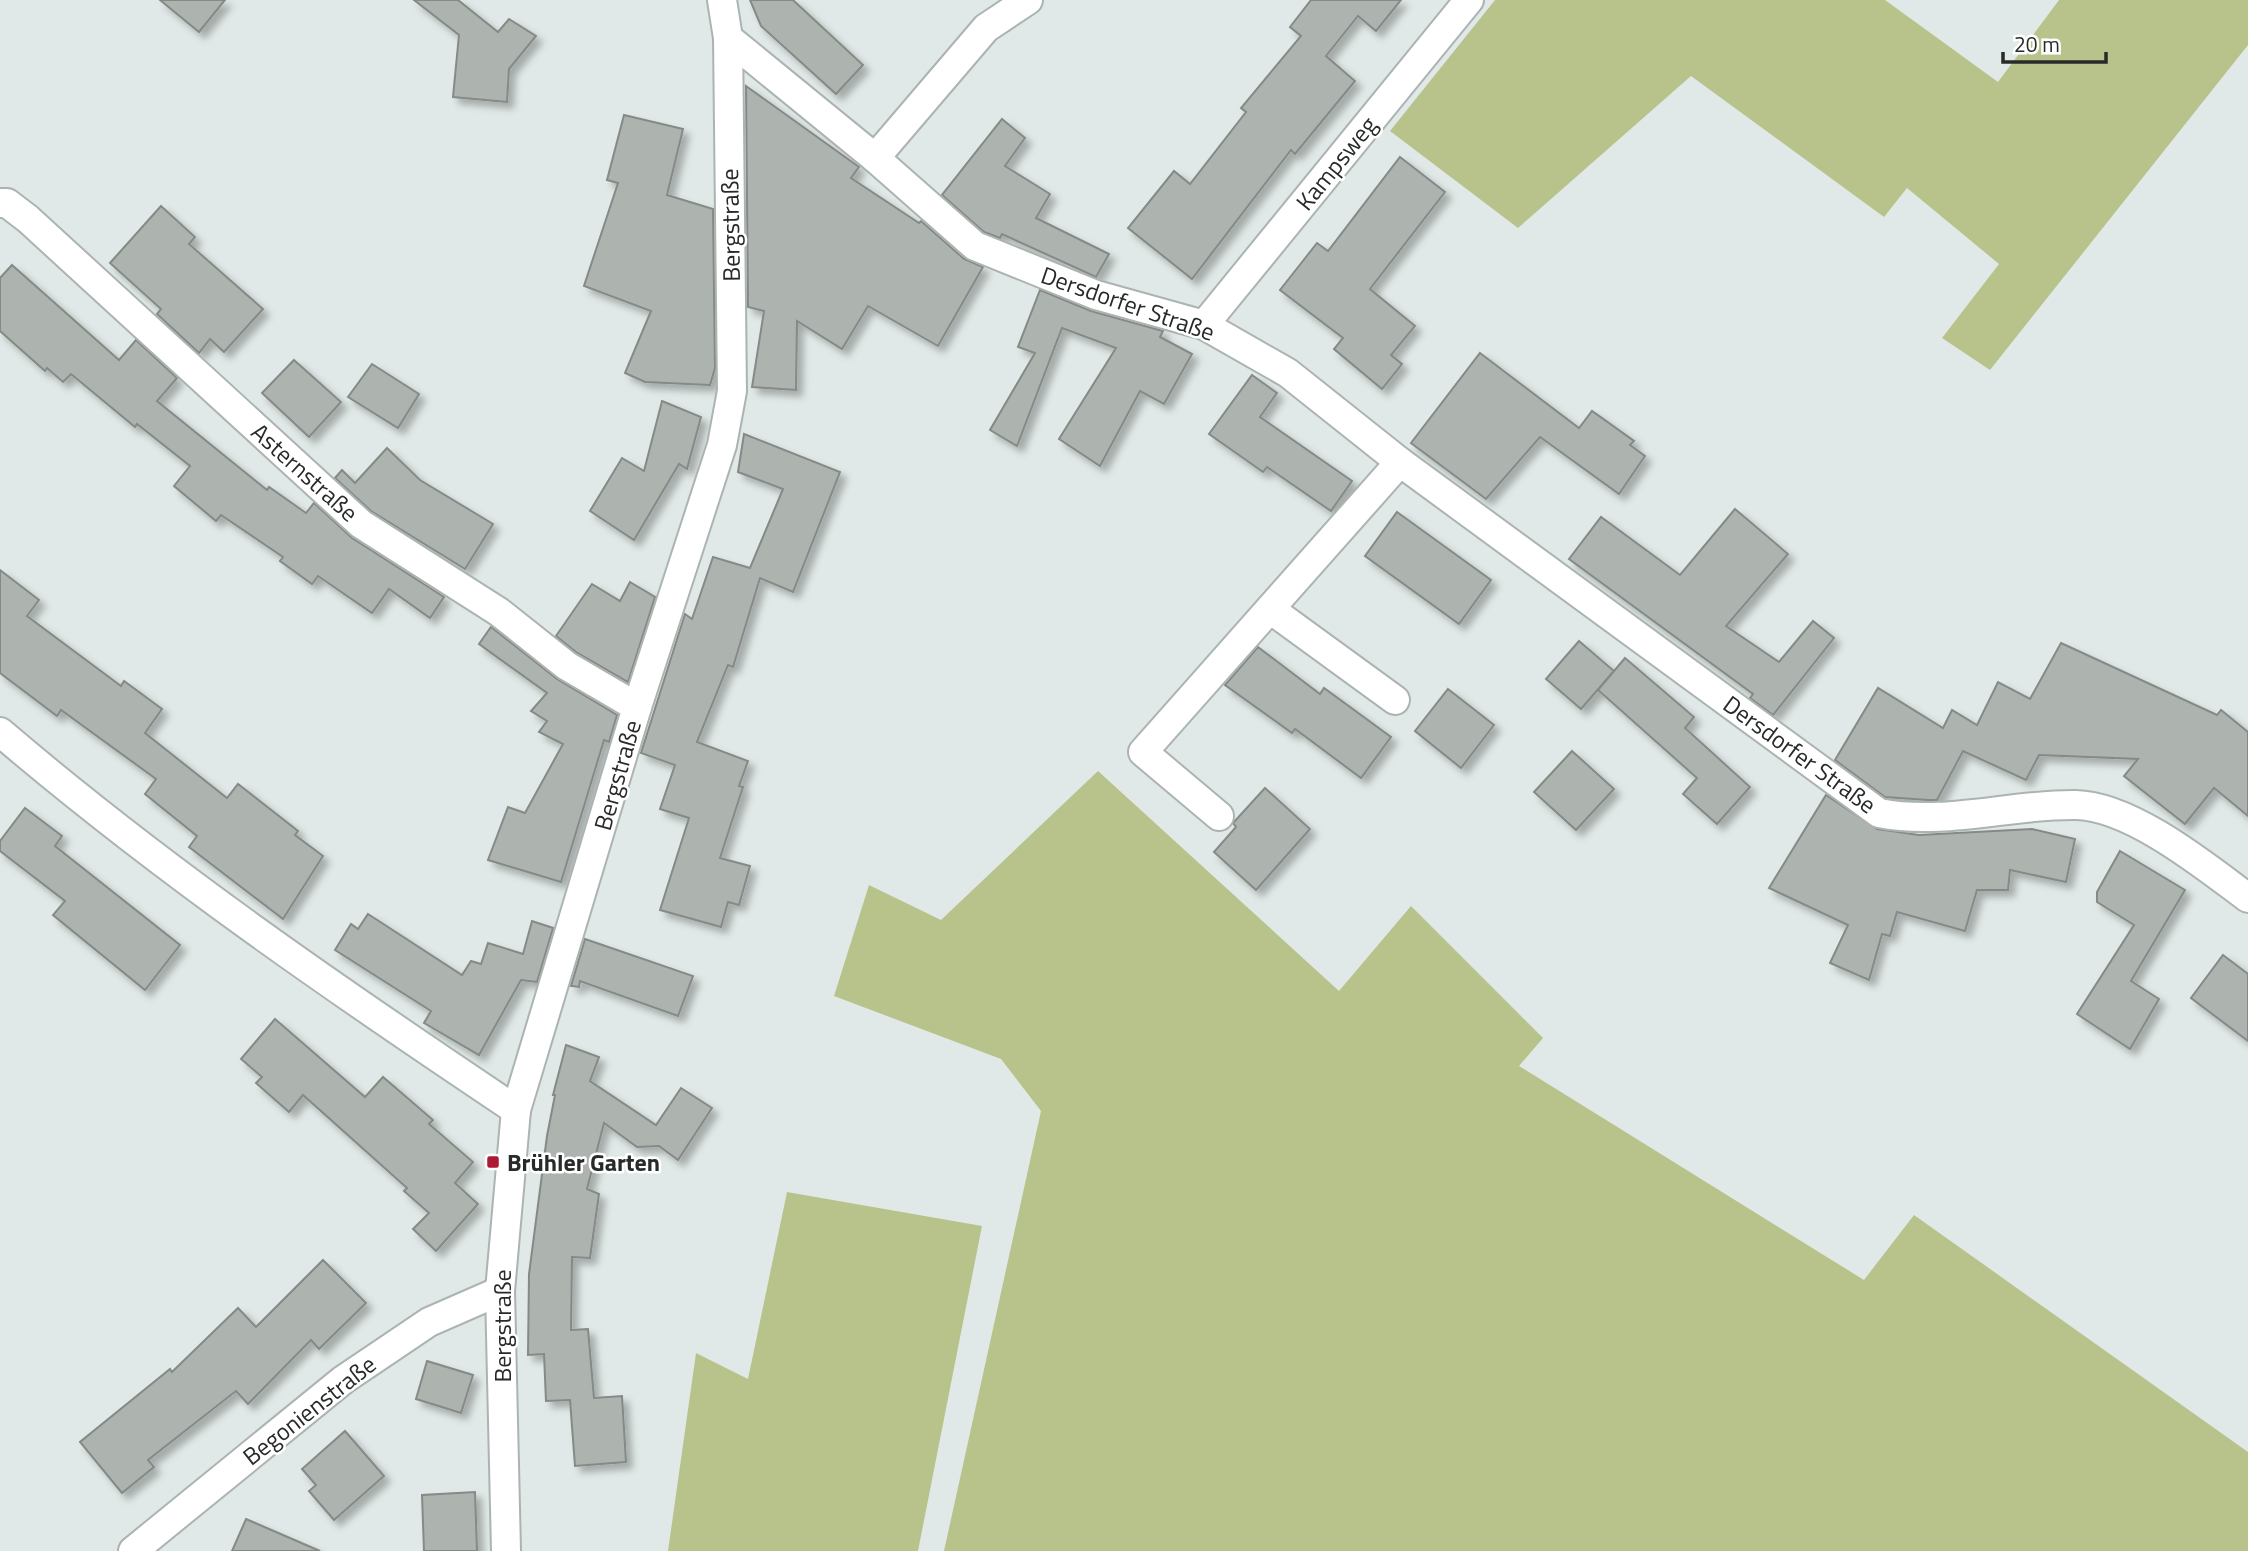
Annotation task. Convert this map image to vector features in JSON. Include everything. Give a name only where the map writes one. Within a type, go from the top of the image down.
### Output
[{"type":"street","name":"Bergstraße","points":[[506,1551],[499,1292],[516,1110],[637,708],[722,445],[732,391],[728,38],[722,0]]},
{"type":"street","points":[[875,158],[986,28],[1028,0]]},
{"type":"street","name":"Kampsweg","points":[[1204,325],[1469,0]]},
{"type":"street","name":"Dersdorfer Straße","points":[[728,38],[875,158],[975,246],[1096,295],[1204,325],[1288,373],[1400,462],[1880,813],[1912,820],[2078,805],[2129,819],[2185,850],[2248,898]]},
{"type":"street","name":"Asternstraße","points":[[0,203],[7,203],[28,219],[361,524],[499,612],[567,666],[637,708]]},
{"type":"street","points":[[1219,816],[1143,752],[1400,462]]},
{"type":"street","points":[[1270,609],[1395,700]]},
{"type":"street","points":[[0,732],[72,793],[298,964],[516,1110]]},
{"type":"street","name":"Begonienstraße","points":[[133,1551],[343,1380],[429,1322],[499,1292]]},
{"type":"green space","points":[[1495,0],[1885,0],[1998,82],[2059,0],[2248,0],[2248,45],[1990,370],[1942,338],[1999,264],[1907,188],[1884,217],[1691,76],[1518,228],[1390,131]]},
{"type":"green space","points":[[1098,771],[1339,991],[1411,906],[1543,1038],[1519,1066],[1864,1280],[1914,1215],[2248,1452],[2248,1551],[944,1551],[1041,1111],[1001,1059],[834,996],[869,885],[941,920]]},
{"type":"green space","points":[[787,1192],[982,1226],[918,1551],[668,1551],[696,1353],[748,1379]]},
{"type":"building","points":[[160,0],[225,0],[199,32]]},
{"type":"building","points":[[414,0],[458,0],[498,32],[509,19],[536,36],[509,69],[507,102],[453,97],[459,35]]},
{"type":"building","points":[[750,0],[793,0],[863,65],[836,94],[761,26]]},
{"type":"building","points":[[1311,0],[1401,0],[1376,31],[1358,16],[1326,56],[1355,81],[1295,154],[1291,150],[1192,279],[1128,228],[1174,171],[1190,184],[1246,112],[1241,108],[1301,36],[1290,27]]},
{"type":"building","points":[[746,86],[859,167],[851,178],[919,223],[921,221],[964,259],[983,267],[938,346],[868,306],[842,349],[797,321],[796,390],[752,387],[764,311],[748,307]]},
{"type":"building","points":[[624,115],[683,129],[667,195],[713,209],[715,368],[710,385],[645,382],[625,373],[651,311],[584,286],[618,183],[607,180]]},
{"type":"building","points":[[1002,119],[1025,138],[1005,166],[1050,194],[1036,218],[1109,254],[1096,277],[1002,234],[1000,238],[984,232],[942,195]]},
{"type":"building","points":[[1400,157],[1445,192],[1370,289],[1415,326],[1391,355],[1402,364],[1382,389],[1334,349],[1343,338],[1280,290],[1317,243],[1328,251]]},
{"type":"building","points":[[161,206],[195,237],[189,244],[263,309],[224,352],[210,339],[199,353],[157,314],[161,309],[110,263]]},
{"type":"building","points":[[12,265],[119,360],[136,340],[177,378],[157,401],[267,490],[269,487],[306,513],[314,503],[352,538],[444,597],[430,618],[389,589],[372,613],[318,576],[312,584],[280,561],[283,557],[221,515],[216,521],[174,486],[190,466],[137,424],[135,427],[71,374],[63,382],[47,368],[45,371],[0,331],[0,278]]},
{"type":"building","points":[[1040,290],[1091,311],[1163,331],[1160,337],[1192,354],[1164,404],[1140,391],[1100,466],[1059,439],[1116,348],[1062,328],[1017,446],[990,430],[1035,353],[1018,347]]},
{"type":"building","points":[[1480,353],[1579,428],[1592,411],[1634,441],[1630,445],[1645,456],[1619,494],[1540,437],[1486,499],[1411,443]]},
{"type":"building","points":[[294,360],[341,402],[309,437],[262,393]]},
{"type":"building","points":[[372,364],[419,394],[398,428],[348,397]]},
{"type":"building","points":[[1252,375],[1277,393],[1260,417],[1352,481],[1331,511],[1267,467],[1263,472],[1209,434]]},
{"type":"building","points":[[662,401],[701,417],[687,469],[679,464],[634,540],[590,511],[622,458],[644,471]]},
{"type":"building","points":[[744,434],[840,472],[793,592],[760,578],[733,667],[728,665],[697,742],[748,761],[739,786],[743,787],[720,858],[750,866],[739,905],[728,902],[721,927],[660,910],[689,818],[660,809],[675,765],[641,753],[685,614],[692,619],[713,557],[750,568],[783,489],[738,472]]},
{"type":"building","points":[[387,448],[420,480],[493,524],[465,569],[371,511],[335,478],[342,470],[355,483]]},
{"type":"building","points":[[1735,509],[1788,554],[1726,626],[1779,662],[1813,621],[1834,638],[1773,715],[1750,698],[1753,694],[1569,559],[1601,517],[1680,575]]},
{"type":"building","points":[[1397,512],[1491,580],[1459,624],[1365,556]]},
{"type":"building","points":[[0,570],[39,600],[27,616],[121,686],[124,681],[162,709],[145,733],[227,798],[238,784],[298,831],[295,835],[323,856],[283,919],[189,847],[197,836],[145,794],[156,779],[61,710],[57,716],[0,673]]},
{"type":"building","points":[[630,582],[655,597],[628,682],[576,652],[556,636],[592,584],[620,601]]},
{"type":"building","points":[[491,627],[557,679],[617,715],[609,742],[604,740],[561,882],[488,860],[508,807],[525,813],[563,744],[539,732],[547,721],[531,711],[547,693],[479,644]]},
{"type":"building","points":[[1579,641],[1614,671],[1581,709],[1546,679]]},
{"type":"building","points":[[2061,643],[2217,715],[2221,710],[2248,732],[2248,816],[2214,788],[2185,824],[2124,776],[2138,759],[2039,755],[2026,780],[1963,751],[1937,800],[1885,797],[1835,760],[1878,688],[1943,728],[1952,710],[1977,725],[1998,682],[2030,699]]},
{"type":"building","points":[[1258,647],[1320,694],[1324,688],[1391,737],[1361,778],[1295,729],[1292,733],[1225,685]]},
{"type":"building","points":[[1625,658],[1694,717],[1685,728],[1750,787],[1717,824],[1683,794],[1697,778],[1598,690]]},
{"type":"building","points":[[1448,689],[1494,725],[1461,768],[1415,731]]},
{"type":"building","points":[[1572,751],[1614,789],[1576,830],[1534,792]]},
{"type":"building","points":[[1265,788],[1310,829],[1256,890],[1214,852],[1236,827],[1233,823]]},
{"type":"building","points":[[1826,795],[1877,829],[1919,835],[2032,829],[2075,839],[2066,882],[2010,870],[2008,890],[1977,890],[1965,931],[1897,912],[1890,936],[1882,934],[1869,980],[1830,963],[1848,925],[1769,888]]},
{"type":"building","points":[[25,808],[62,836],[55,846],[180,945],[145,990],[53,915],[65,901],[0,851],[0,841]]},
{"type":"building","points":[[2120,851],[2185,890],[2131,981],[2159,999],[2130,1049],[2077,1014],[2134,925],[2097,902],[2097,892]]},
{"type":"building","points":[[368,914],[462,975],[471,961],[481,964],[488,943],[523,954],[532,921],[553,928],[537,982],[521,980],[479,1055],[424,1023],[431,1011],[335,950],[351,924],[358,929]]},
{"type":"building","points":[[585,939],[693,976],[678,1016],[580,981],[579,987],[571,986]]},
{"type":"building","points":[[2223,955],[2248,974],[2248,1041],[2191,998]]},
{"type":"building","points":[[275,1019],[365,1097],[383,1077],[433,1120],[429,1124],[473,1162],[455,1183],[478,1204],[436,1251],[413,1229],[429,1213],[404,1191],[407,1188],[303,1095],[289,1112],[256,1083],[262,1077],[241,1059]]},
{"type":"building","points":[[566,1045],[599,1057],[590,1081],[656,1125],[681,1088],[712,1108],[678,1160],[659,1146],[637,1147],[604,1123],[587,1189],[599,1194],[590,1258],[572,1257],[571,1330],[588,1329],[594,1398],[622,1396],[626,1462],[575,1466],[570,1400],[546,1401],[544,1354],[528,1355],[529,1274],[553,1095]]},
{"type":"building","points":[[323,1260],[366,1303],[319,1349],[311,1340],[248,1404],[236,1391],[148,1460],[154,1467],[122,1493],[80,1442],[170,1369],[172,1372],[238,1308],[256,1327]]},
{"type":"building","points":[[427,1361],[473,1375],[461,1413],[416,1399]]},
{"type":"building","points":[[345,1431],[384,1476],[334,1520],[309,1491],[316,1485],[302,1469]]},
{"type":"building","points":[[475,1492],[477,1551],[424,1551],[422,1495]]},
{"type":"building","points":[[246,1519],[320,1551],[232,1551]]},
{"type":"place","name":"Brühler Garten","points":[[493,1162]]}]
